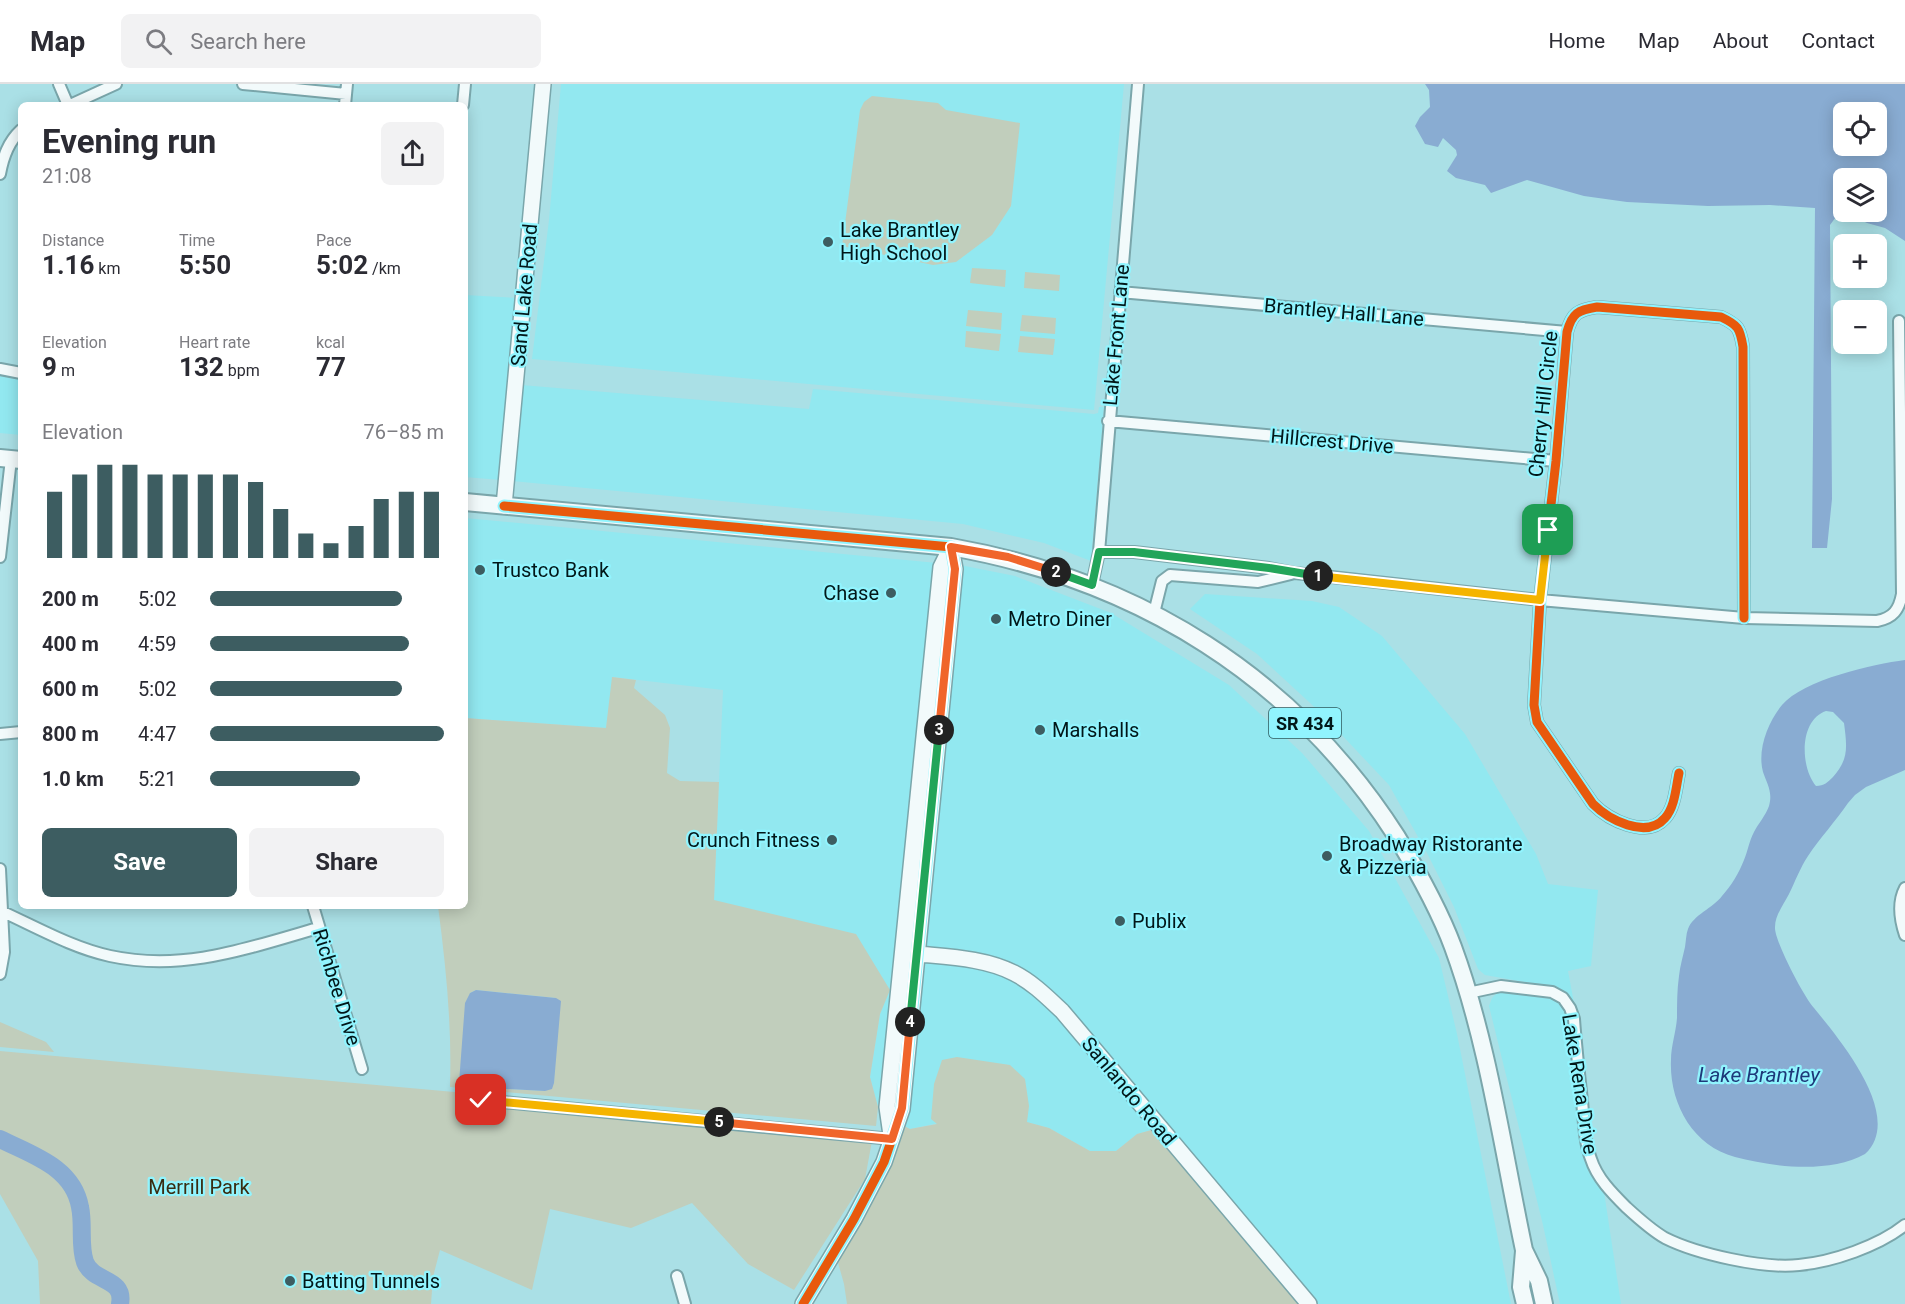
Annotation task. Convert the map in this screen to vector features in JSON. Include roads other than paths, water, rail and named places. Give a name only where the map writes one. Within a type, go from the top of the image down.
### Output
[{"type":"main road","name":"SR 434","points":[[468,502],[951,547],[1008,557],[1092,585],[1154,613],[1220,653],[1266,688],[1317,735],[1359,783],[1393,831],[1422,880],[1452,944],[1468,993],[1481,1044],[1524,1250],[1539,1281],[1544,1304]]},
{"type":"main road","name":"SR 434","points":[[1524,1250],[1521,1287],[1525,1304]]},
{"type":"street","points":[[59,84],[68,102]]},
{"type":"street","points":[[76,102],[116,84]]},
{"type":"street","points":[[243,84],[346,94]]},
{"type":"street","points":[[463,102],[465,84]]},
{"type":"street","name":"Sand Lake Road","points":[[504,506],[543,84]]},
{"type":"street","name":"Lake Front Lane","points":[[1092,585],[1099,552],[1108,421],[1138,84]]},
{"type":"street","points":[[0,174],[9,144],[18,134]]},
{"type":"street","name":"Brantley Hall Lane","points":[[1120,292],[1567,332]]},
{"type":"street","name":"Cherry Hill Circle","points":[[1679,773],[1672,806],[1659,824],[1636,827],[1616,821],[1603,814],[1593,804],[1537,722],[1533,686],[1567,332],[1570,320],[1582,309],[1597,307],[1721,317],[1733,322],[1741,332],[1743,347],[1744,618]]},
{"type":"street","points":[[1099,552],[1134,552],[1295,573],[1540,600],[1744,618],[1886,620],[1895,614],[1900,606],[1902,594],[1899,321]]},
{"type":"street","points":[[0,369],[18,372]]},
{"type":"street","name":"Hillcrest Drive","points":[[1108,421],[1556,461]]},
{"type":"street","points":[[0,557],[11,459]]},
{"type":"street","points":[[803,1304],[865,1198],[884,1162],[892,1139],[887,1107],[910,953],[941,567],[951,547]]},
{"type":"street","points":[[1154,613],[1162,581],[1170,574],[1258,582],[1295,573]]},
{"type":"street","points":[[0,734],[18,732]]},
{"type":"street","points":[[0,869],[4,952],[0,974]]},
{"type":"street","points":[[1905,888],[1900,906],[1900,922],[1905,936]]},
{"type":"street","name":"Richbee Drive","points":[[314,909],[362,1069]]},
{"type":"street","points":[[3,912],[87,949],[110,956],[168,963],[222,955],[318,928]]},
{"type":"street","name":"Sanlando Road","points":[[910,953],[988,963],[1015,973],[1038,989],[1067,1016],[1309,1304]]},
{"type":"street","name":"Lake Rena Drive","points":[[1468,993],[1501,986],[1552,992],[1563,998],[1574,1019],[1585,1134],[1591,1161],[1609,1191],[1639,1219],[1665,1238],[1737,1259],[1769,1264],[1799,1265],[1835,1258],[1904,1229]]},
{"type":"street","points":[[481,1100],[892,1139]]},
{"type":"street","points":[[677,1276],[685,1304]]},
{"type":"water","points":[[1425,84],[1905,84],[1905,241],[1885,228],[1865,222],[1887,222],[1887,168],[1833,168],[1833,221],[1830,225],[1832,499],[1827,548],[1812,548],[1815,208],[1627,202],[1584,196],[1527,180],[1491,193],[1485,185],[1456,178],[1447,171],[1457,155],[1456,150],[1443,138],[1438,147],[1425,144],[1415,126],[1430,107],[1429,90]]},
{"type":"water","name":"Lake Brantley","points":[[1905,660],[1905,770],[1866,787],[1848,803],[1805,861],[1775,923],[1776,934],[1784,955],[1804,993],[1839,1039],[1864,1079],[1878,1120],[1875,1138],[1865,1154],[1835,1164],[1783,1166],[1735,1157],[1720,1151],[1695,1133],[1679,1106],[1674,1091],[1671,1055],[1677,1018],[1679,972],[1687,931],[1694,920],[1718,900],[1732,884],[1742,865],[1752,835],[1768,809],[1769,788],[1763,772],[1761,755],[1768,728],[1782,705],[1792,696],[1822,681],[1858,669]],"holes":[[[1826,711],[1833,712],[1844,723],[1846,752],[1842,764],[1831,779],[1816,786],[1807,768],[1805,756],[1807,734],[1817,716]]]},
{"type":"water","points":[[476,990],[556,998],[561,1001],[552,1089],[545,1091],[469,1087],[459,1083],[465,1003],[470,993]]},
{"type":"waterway","points":[[0,1139],[38,1157],[60,1172],[69,1182],[76,1193],[80,1207],[82,1249],[85,1262],[95,1274],[118,1289],[120,1304]]},
{"type":"place","name":"Lake Brantley High School","points":[[828,242]]},
{"type":"place","name":"Trustco Bank","points":[[480,570]]},
{"type":"place","name":"Chase","points":[[891,593]]},
{"type":"place","name":"Metro Diner","points":[[996,619]]},
{"type":"place","name":"Marshalls","points":[[1040,730]]},
{"type":"place","name":"Crunch Fitness","points":[[832,840]]},
{"type":"place","name":"Broadway Ristorante & Pizzeria","points":[[1327,856]]},
{"type":"place","name":"Publix","points":[[1120,921]]},
{"type":"place","name":"Batting Tunnels","points":[[290,1281]]},
{"type":"park label","name":"Merrill Park","points":[[199,1187]]}]
